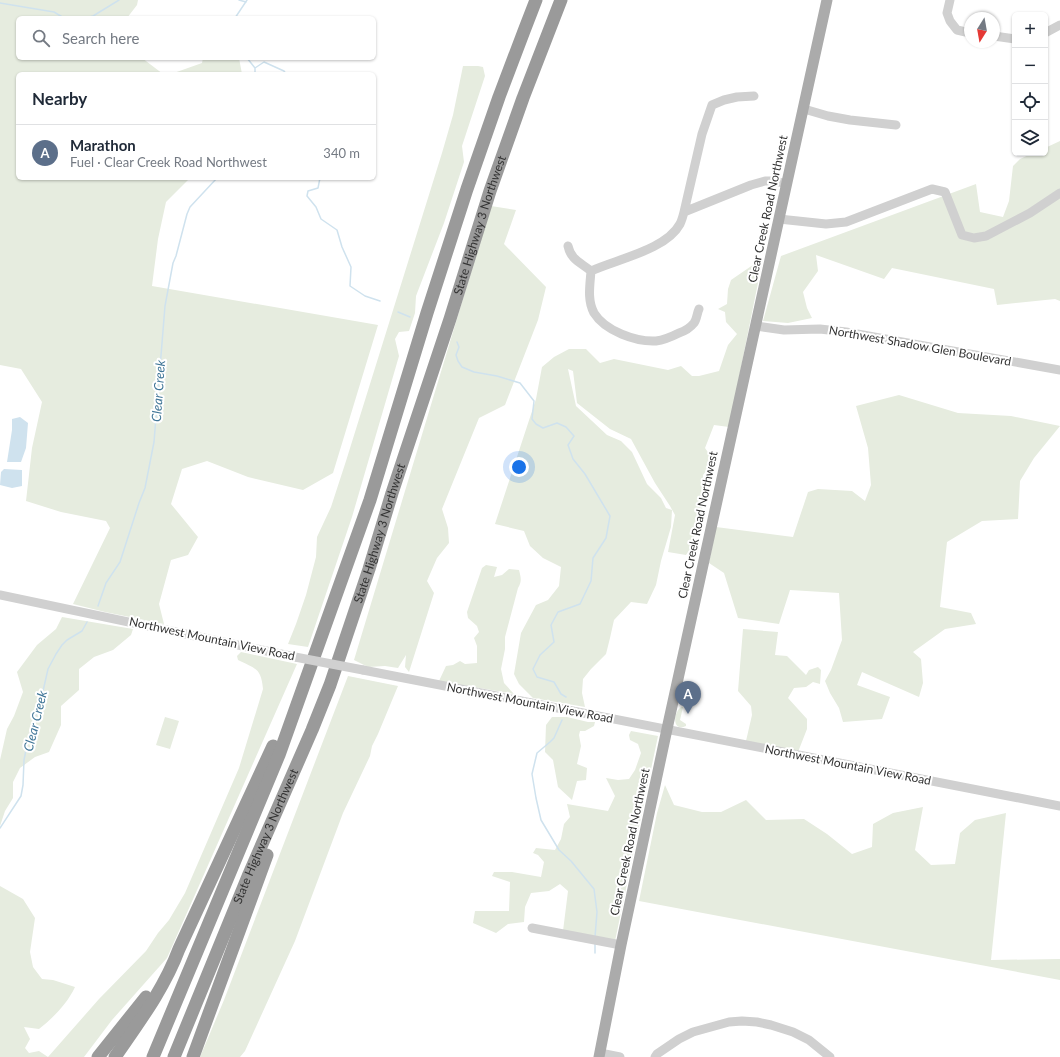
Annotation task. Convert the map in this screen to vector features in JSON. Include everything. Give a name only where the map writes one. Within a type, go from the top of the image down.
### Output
[{"type":"highway","name":"State Highway 3 Northwest","points":[[153,1057],[279,754],[370,500],[427,313],[467,189],[536,0]]},
{"type":"highway","name":"State Highway 3 Northwest","points":[[174,1057],[249,874],[330,685],[369,569],[392,493],[492,185],[523,98],[561,0]]},
{"type":"highway","points":[[115,1057],[148,1010],[167,976],[310,666]]},
{"type":"highway","points":[[193,1057],[312,730]]},
{"type":"highway","points":[[98,1057],[160,979],[179,949]]},
{"type":"main road","name":"Clear Creek Road Northwest","points":[[600,1055],[621,945],[667,729],[827,0]]},
{"type":"street","points":[[950,0],[947,12],[950,21],[957,30],[964,32]]},
{"type":"street","points":[[1048,31],[1060,25]]},
{"type":"street","points":[[1000,37],[1012,39]]},
{"type":"street","points":[[591,271],[656,246],[674,233],[681,223],[702,134],[712,105],[737,97],[754,96]]},
{"type":"street","points":[[804,109],[828,116],[896,126]]},
{"type":"street","points":[[684,212],[751,185],[765,181],[776,181],[787,184]]},
{"type":"street","points":[[779,219],[826,224],[846,222],[932,189],[945,192],[962,235],[974,238],[986,236],[1030,213],[1060,193]]},
{"type":"street","points":[[568,246],[570,254],[591,271]]},
{"type":"street","points":[[591,271],[590,295],[594,313],[599,320],[620,334],[648,341],[666,339],[688,330],[696,320],[698,309]]},
{"type":"street","name":"Northwest Shadow Glen Boulevard","points":[[756,326],[784,330],[820,329],[846,332],[1060,370]]},
{"type":"street","name":"Northwest Mountain View Road","points":[[0,595],[295,657],[1060,806]]},
{"type":"street","points":[[532,928],[621,945]]},
{"type":"street","points":[[655,1057],[679,1039],[692,1032],[729,1022],[742,1021],[771,1025],[793,1032],[809,1040],[830,1057]]},
{"type":"street","points":[[600,1055],[620,1057]]},
{"type":"shaded area","points":[[0,0],[138,0],[137,5],[129,16],[16,16],[16,60],[145,60],[160,72],[16,72],[16,180],[188,180],[166,202],[158,239],[152,286],[378,325],[333,473],[303,490],[248,477],[207,461],[182,469],[171,504],[198,537],[188,555],[171,560],[159,604],[164,624],[73,604],[110,528],[106,521],[61,512],[26,501],[32,448],[42,402],[21,369],[0,365]]},
{"type":"shaded area","points":[[203,60],[239,60],[242,72],[177,72],[202,63]]},
{"type":"shaded area","points":[[463,66],[483,67],[485,76],[462,146],[464,162],[444,223],[416,296],[415,313],[409,331],[399,332],[395,339],[399,356],[352,517],[308,647],[288,644],[306,595],[316,557],[317,537],[331,507],[346,461],[442,153],[453,115]]},
{"type":"shaded area","points":[[1060,141],[1060,301],[1055,299],[997,305],[994,289],[892,268],[884,279],[816,255],[818,271],[803,292],[807,308],[812,318],[788,323],[763,321],[781,256],[976,184],[980,212],[1003,217],[1009,201],[1013,166],[1020,159],[1026,156],[1048,156],[1048,147]]},
{"type":"shaded area","points":[[491,206],[516,210],[504,244],[546,287],[538,320],[505,405],[479,418],[442,509],[448,528],[449,543],[437,558],[427,581],[434,593],[409,672],[405,667],[406,655],[398,668],[385,666],[368,667],[354,660]]},
{"type":"shaded area","points":[[763,258],[729,427],[714,425],[705,448],[714,461],[703,475],[702,521],[697,526],[691,548],[686,555],[668,552],[675,515],[670,506],[655,483],[631,439],[610,429],[577,403],[573,371],[568,369],[576,406],[607,435],[621,441],[632,452],[647,484],[661,498],[666,508],[672,510],[671,527],[656,585],[647,604],[631,602],[614,620],[606,654],[583,679],[582,693],[585,707],[533,698],[519,684],[514,674],[521,633],[536,605],[548,600],[559,586],[561,567],[543,558],[530,546],[524,531],[495,524],[536,399],[542,367],[554,357],[569,349],[586,349],[600,363],[614,359],[668,370],[681,366],[692,376],[699,376],[719,371],[728,345],[737,334],[726,322],[725,312],[718,309],[727,304],[728,289],[731,280]]},
{"type":"shaded area","points":[[899,395],[958,413],[1011,416],[1060,426],[1034,458],[1020,481],[1018,519],[982,521],[947,542],[940,607],[971,613],[976,624],[945,629],[913,652],[921,659],[923,683],[919,697],[862,672],[857,685],[890,697],[882,719],[843,722],[839,708],[825,681],[831,670],[842,640],[839,593],[790,590],[779,624],[738,618],[724,573],[709,563],[716,527],[793,537],[808,492],[818,489],[852,491],[865,501],[871,485],[868,448],[856,406]]},
{"type":"shaded area","points":[[486,565],[497,567],[494,577],[502,575],[509,569],[519,570],[521,579],[505,637],[505,649],[501,669],[504,683],[514,694],[439,681],[446,666],[453,665],[460,661],[465,664],[477,663],[477,646],[474,638],[479,632],[477,626],[468,618],[467,612],[482,568]]},
{"type":"shaded area","points":[[62,617],[133,629],[131,635],[113,650],[94,657],[79,669],[79,690],[61,706],[61,725],[49,752],[35,757],[20,768],[13,782],[13,798],[5,811],[0,826],[0,760],[7,729],[14,716],[23,692],[17,672],[37,645],[56,629]]},
{"type":"shaded area","points":[[743,629],[778,632],[775,655],[787,656],[806,675],[809,670],[818,667],[821,670],[820,684],[813,682],[806,687],[794,688],[788,698],[807,719],[807,729],[798,752],[746,741],[752,715],[751,706],[738,691]]},
{"type":"shaded area","points":[[241,652],[297,664],[167,958],[112,1020],[84,1057],[48,1057],[99,999],[146,951],[169,920],[185,893],[239,768],[263,689],[259,673],[238,660],[237,656]]},
{"type":"shaded area","points":[[348,676],[398,686],[372,746],[370,756],[343,813],[295,941],[245,1051],[240,1057],[200,1057],[224,1000]]},
{"type":"shaded area","points":[[681,707],[683,707],[680,720],[686,724],[686,726],[681,727],[676,724],[675,717],[676,713]]},
{"type":"shaded area","points":[[165,717],[179,721],[170,749],[156,745]]},
{"type":"shaded area","points":[[552,717],[567,717],[588,722],[595,722],[594,726],[585,731],[580,731],[579,735],[581,746],[577,764],[587,768],[586,780],[577,781],[572,800],[558,787],[553,760],[545,752],[546,725]]},
{"type":"shaded area","points":[[631,731],[658,736],[615,941],[563,931],[568,891],[560,884],[549,891],[531,893],[525,907],[524,922],[508,924],[496,933],[473,923],[475,911],[509,911],[510,882],[492,876],[494,872],[512,872],[541,877],[544,862],[538,855],[533,853],[536,848],[555,850],[561,839],[564,824],[570,817],[567,804],[608,811],[615,796],[606,778],[618,780],[629,779],[635,770],[641,753],[638,744],[630,740],[629,735]]},
{"type":"shaded area","points":[[665,785],[674,805],[702,812],[721,812],[746,800],[766,820],[804,819],[827,834],[852,854],[872,847],[873,824],[893,813],[923,807],[915,850],[931,865],[955,864],[960,833],[975,820],[1006,813],[991,960],[1060,959],[1060,980],[639,901],[657,813]]},
{"type":"shaded area","points":[[0,886],[23,899],[35,918],[30,952],[33,967],[42,979],[53,980],[75,987],[60,1010],[39,1029],[24,1027],[30,1039],[25,1048],[29,1053],[39,1051],[48,1057],[0,1057]]},
{"type":"water","points":[[20,417],[28,423],[26,448],[21,462],[7,462],[12,430],[12,419]]},
{"type":"water","points":[[4,469],[22,470],[22,486],[12,488],[0,485],[1,472]]},
{"type":"waterway","points":[[93,16],[119,0]]},
{"type":"waterway","name":"Clear Creek","points":[[239,0],[246,2]]},
{"type":"waterway","name":"Clear Creek","points":[[236,16],[247,0]]},
{"type":"waterway","points":[[0,3],[54,12],[61,16]]},
{"type":"waterway","name":"Clear Creek","points":[[249,60],[255,68],[255,72]]},
{"type":"waterway","points":[[255,68],[264,62],[285,72]]},
{"type":"waterway","name":"Clear Creek","points":[[98,606],[106,583],[120,562],[145,488],[154,442],[165,306],[173,263],[190,207],[215,180]]},
{"type":"waterway","points":[[320,180],[318,188],[308,191],[307,196],[316,207],[321,219],[337,230],[342,247],[351,267],[350,286],[365,296],[380,301]]},
{"type":"waterway","points":[[398,312],[410,317]]},
{"type":"waterway","points":[[457,342],[459,347],[456,355],[462,367],[474,372],[497,376],[520,383],[534,401],[532,419],[536,424],[543,428],[557,423],[566,427],[574,436],[568,445],[573,459],[585,474],[610,516],[606,538],[593,558],[591,581],[580,604],[558,612],[551,625],[554,642],[540,655],[533,669],[537,677],[554,682],[561,694],[566,697]]},
{"type":"waterway","name":"Clear Creek","points":[[0,828],[21,796],[24,760],[29,735],[34,725],[48,669],[62,645],[67,640],[82,631],[87,622]]},
{"type":"waterway","points":[[562,720],[554,738],[537,753],[532,774],[541,820],[559,850],[571,861],[594,889],[597,912],[595,937]]},
{"type":"waterway","points":[[595,943],[595,953]]},
{"type":"place","name":"Marathon","points":[[688,714]]}]
